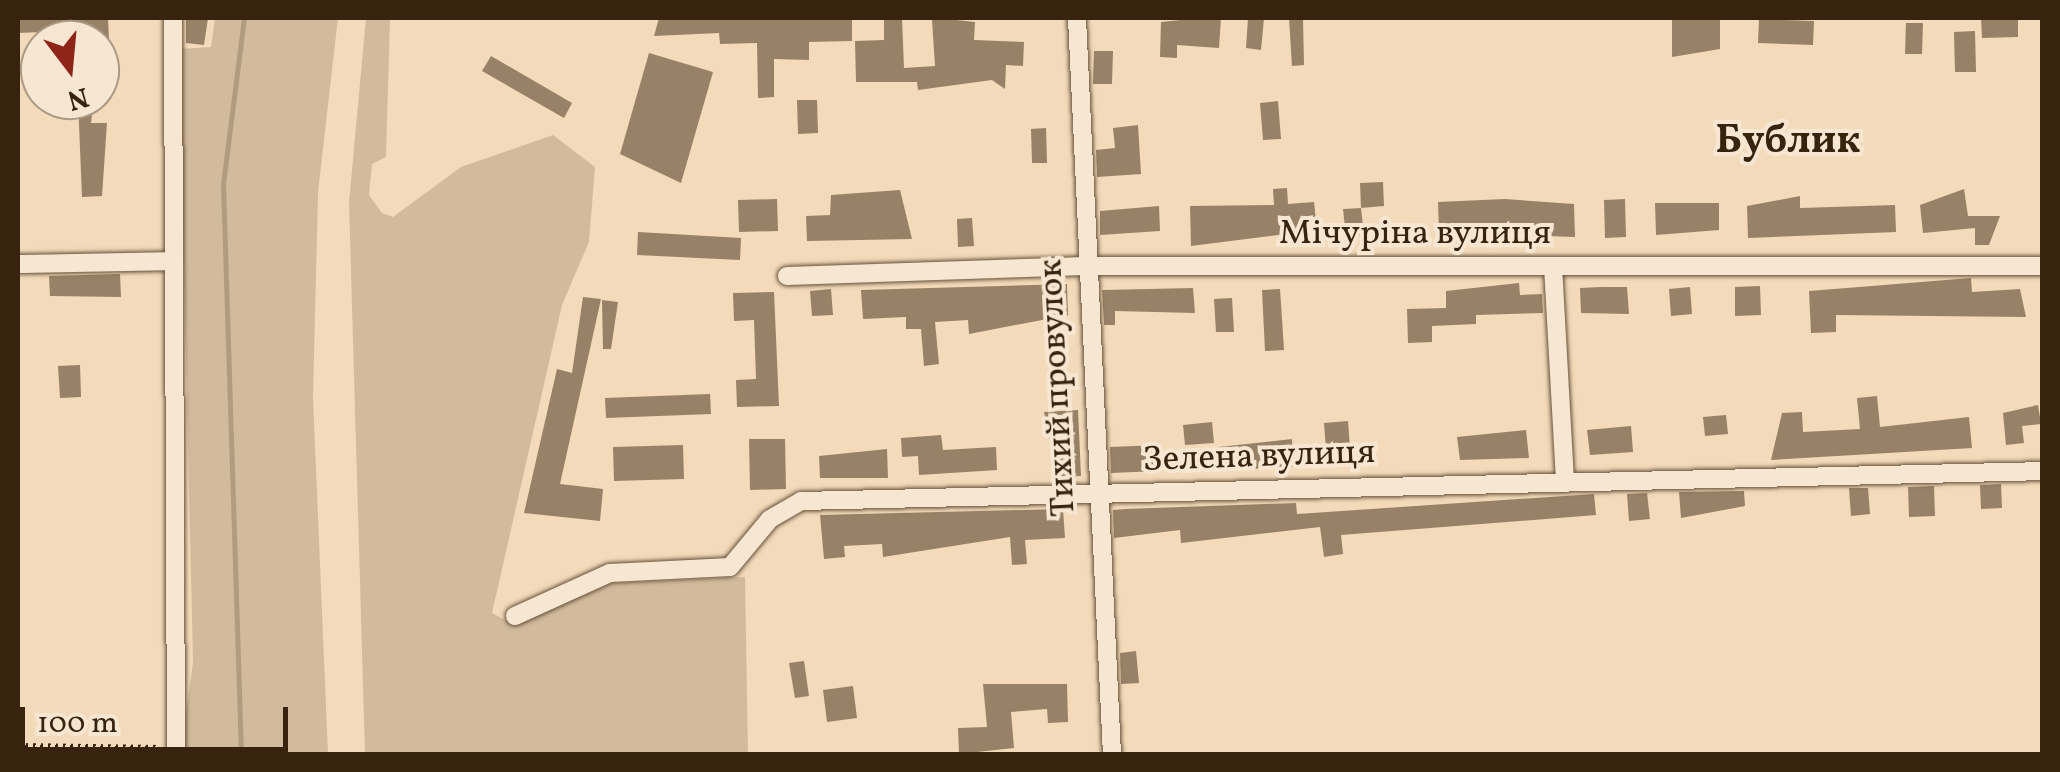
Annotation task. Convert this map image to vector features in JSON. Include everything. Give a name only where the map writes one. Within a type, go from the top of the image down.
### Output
[{"type":"street","points":[[172,18],[170,262],[181,662],[174,747]]},
{"type":"street","name":"Тихий провулок","points":[[1076,18],[1095,496],[1112,754]]},
{"type":"street","points":[[18,264],[170,262]]},
{"type":"street","name":"Мічуріна вулиця","points":[[788,276],[1084,266],[2042,266]]},
{"type":"street","points":[[1554,266],[1564,478]]},
{"type":"street","name":"Зелена вулиця","points":[[515,616],[610,573],[730,567],[770,520],[800,501],[1095,496],[1564,478],[2042,471]]},
{"type":"path","points":[[18,744],[109,753],[174,747]]},
{"type":"shaded area","points":[[215,18],[338,18],[318,192],[313,398],[328,754],[185,754],[182,740],[193,663],[179,49],[211,47]]},
{"type":"shaded area","points":[[366,18],[390,18],[386,157],[372,164],[369,195],[382,213],[393,217],[461,167],[553,135],[595,167],[589,242],[562,305],[492,613],[514,625],[612,583],[745,577],[748,754],[365,754],[349,203]]},
{"type":"building","points":[[18,18],[108,18],[20,20],[18,33]]},
{"type":"building","points":[[186,18],[208,18],[204,45],[186,43]]},
{"type":"building","points":[[659,18],[852,18],[852,41],[809,42],[809,60],[774,59],[774,97],[758,98],[757,43],[720,44],[719,33],[654,36]]},
{"type":"building","points":[[884,18],[902,18],[904,68],[935,66],[932,20],[947,19],[975,22],[974,40],[1024,42],[1023,66],[1006,65],[1005,89],[992,80],[918,90],[917,82],[856,82],[855,41],[884,40]]},
{"type":"building","points":[[1221,18],[1219,48],[1177,45],[1177,58],[1160,57],[1161,22]]},
{"type":"building","points":[[1248,18],[1264,18],[1261,50],[1246,48]]},
{"type":"building","points":[[1289,18],[1303,18],[1304,65],[1292,66]]},
{"type":"building","points":[[1672,18],[1720,18],[1720,49],[1672,57]]},
{"type":"building","points":[[1981,18],[2018,18],[2018,37],[1982,38]]},
{"type":"building","points":[[1759,19],[1814,21],[1813,45],[1758,43]]},
{"type":"building","points":[[1906,23],[1923,23],[1922,54],[1905,54]]},
{"type":"building","points":[[1975,31],[1976,72],[1955,72],[1954,32]]},
{"type":"building","points":[[1094,51],[1113,51],[1112,84],[1093,84]]},
{"type":"building","points":[[649,53],[713,72],[681,183],[620,154]]},
{"type":"building","points":[[491,56],[572,103],[564,118],[482,71]]},
{"type":"building","points":[[797,100],[817,100],[818,133],[798,134]]},
{"type":"building","points":[[1278,101],[1281,139],[1263,140],[1260,103]]},
{"type":"building","points":[[79,120],[107,123],[102,196],[82,197]]},
{"type":"building","points":[[1138,125],[1141,174],[1097,177],[1096,150],[1115,148],[1113,128]]},
{"type":"building","points":[[1046,128],[1047,163],[1032,163],[1031,129]]},
{"type":"building","points":[[1383,182],[1384,206],[1361,208],[1360,183]]},
{"type":"building","points":[[1287,188],[1288,204],[1314,202],[1317,230],[1191,246],[1190,206],[1274,205],[1273,189]]},
{"type":"building","points":[[1964,189],[1968,216],[2000,216],[1989,245],[1975,245],[1975,228],[1923,233],[1920,205]]},
{"type":"building","points":[[900,190],[912,239],[807,241],[806,216],[830,215],[831,195]]},
{"type":"building","points":[[1800,196],[1800,208],[1895,205],[1896,232],[1748,238],[1747,206]]},
{"type":"building","points":[[777,199],[778,231],[739,232],[738,200]]},
{"type":"building","points":[[1505,199],[1574,204],[1575,237],[1439,232],[1438,202]]},
{"type":"building","points":[[1625,199],[1626,237],[1605,238],[1604,200]]},
{"type":"building","points":[[1655,203],[1719,203],[1719,230],[1656,235]]},
{"type":"building","points":[[1159,206],[1160,231],[1100,235],[1100,211]]},
{"type":"building","points":[[1361,208],[1364,235],[1346,237],[1343,209]]},
{"type":"building","points":[[972,218],[974,246],[958,247],[957,219]]},
{"type":"building","points":[[638,232],[741,238],[740,260],[637,255]]},
{"type":"building","points":[[120,274],[121,297],[50,296],[49,276]]},
{"type":"building","points":[[1971,278],[1972,292],[2020,289],[2026,317],[1836,315],[1836,332],[1811,333],[1809,291]]},
{"type":"building","points":[[1519,283],[1520,295],[1542,294],[1543,313],[1476,315],[1476,324],[1432,326],[1432,342],[1408,343],[1407,309],[1446,308],[1446,291]]},
{"type":"building","points":[[1067,284],[1068,315],[969,334],[968,320],[935,322],[939,364],[924,366],[921,329],[906,329],[906,317],[863,319],[861,290]]},
{"type":"building","points":[[1760,286],[1761,315],[1735,316],[1735,287]]},
{"type":"building","points":[[1627,287],[1629,314],[1581,313],[1580,288]]},
{"type":"building","points":[[1690,287],[1692,314],[1671,316],[1669,289]]},
{"type":"building","points":[[1193,288],[1195,313],[1115,311],[1115,325],[1104,325],[1102,290]]},
{"type":"building","points":[[831,289],[833,315],[812,316],[810,291]]},
{"type":"building","points":[[1280,289],[1284,350],[1265,351],[1262,290]]},
{"type":"building","points":[[774,292],[779,406],[737,407],[736,380],[756,379],[754,320],[734,321],[733,293]]},
{"type":"building","points":[[583,297],[601,299],[560,484],[603,489],[600,521],[524,513],[557,369],[572,373]]},
{"type":"building","points":[[1232,298],[1234,332],[1216,332],[1214,299]]},
{"type":"building","points":[[602,300],[618,302],[611,349],[603,349]]},
{"type":"building","points":[[80,365],[81,397],[60,398],[58,366]]},
{"type":"building","points":[[710,394],[711,414],[606,418],[605,398]]},
{"type":"building","points":[[1877,396],[1880,427],[1969,417],[1972,448],[1771,460],[1782,413],[1802,412],[1803,432],[1860,429],[1857,398]]},
{"type":"building","points":[[2038,405],[2041,424],[2022,426],[2024,443],[2006,445],[2003,413]]},
{"type":"building","points":[[1078,410],[1081,476],[1057,477],[1044,412]]},
{"type":"building","points":[[1726,415],[1728,434],[1705,436],[1703,417]]},
{"type":"building","points":[[1348,421],[1351,461],[1327,463],[1324,423]]},
{"type":"building","points":[[1212,422],[1214,443],[1185,445],[1183,425]]},
{"type":"building","points":[[1631,426],[1633,452],[1590,455],[1587,430]]},
{"type":"building","points":[[1526,430],[1529,458],[1460,460],[1457,437]]},
{"type":"building","points":[[941,435],[943,450],[996,447],[997,470],[919,475],[918,456],[902,457],[901,438]]},
{"type":"building","points":[[749,439],[785,439],[786,489],[750,490]]},
{"type":"building","points":[[1292,439],[1293,467],[1221,470],[1219,447]]},
{"type":"building","points":[[683,445],[684,479],[614,481],[613,447]]},
{"type":"building","points":[[1158,445],[1159,471],[1111,473],[1110,447]]},
{"type":"building","points":[[887,449],[888,478],[820,478],[819,456]]},
{"type":"building","points":[[2001,484],[2002,508],[1981,509],[1980,485]]},
{"type":"building","points":[[1934,486],[1935,516],[1909,517],[1908,487]]},
{"type":"building","points":[[1849,488],[1868,488],[1870,514],[1851,516]]},
{"type":"building","points":[[1744,491],[1745,506],[1681,518],[1679,492]]},
{"type":"building","points":[[1647,493],[1650,519],[1629,521],[1627,494]]},
{"type":"building","points":[[1594,494],[1596,515],[1341,535],[1343,554],[1324,557],[1320,527],[1181,543],[1180,530],[1114,538],[1113,510],[1296,503],[1297,514]]},
{"type":"building","points":[[1063,509],[1065,538],[1025,540],[1027,564],[1012,565],[1010,537],[883,557],[882,544],[844,546],[845,557],[824,559],[820,515]]},
{"type":"building","points":[[1136,651],[1139,683],[1121,684],[1120,653]]},
{"type":"building","points":[[804,661],[809,696],[795,698],[789,663]]},
{"type":"building","points":[[983,684],[1067,684],[1068,722],[1048,723],[1047,709],[1011,712],[1014,748],[959,754],[958,728],[987,727]]},
{"type":"building","points":[[853,686],[857,718],[827,722],[823,690]]},
{"type":"waterway","points":[[241,754],[223,184],[244,18]]},
{"type":"district","name":"Бублик","points":[[1788,142]]}]
